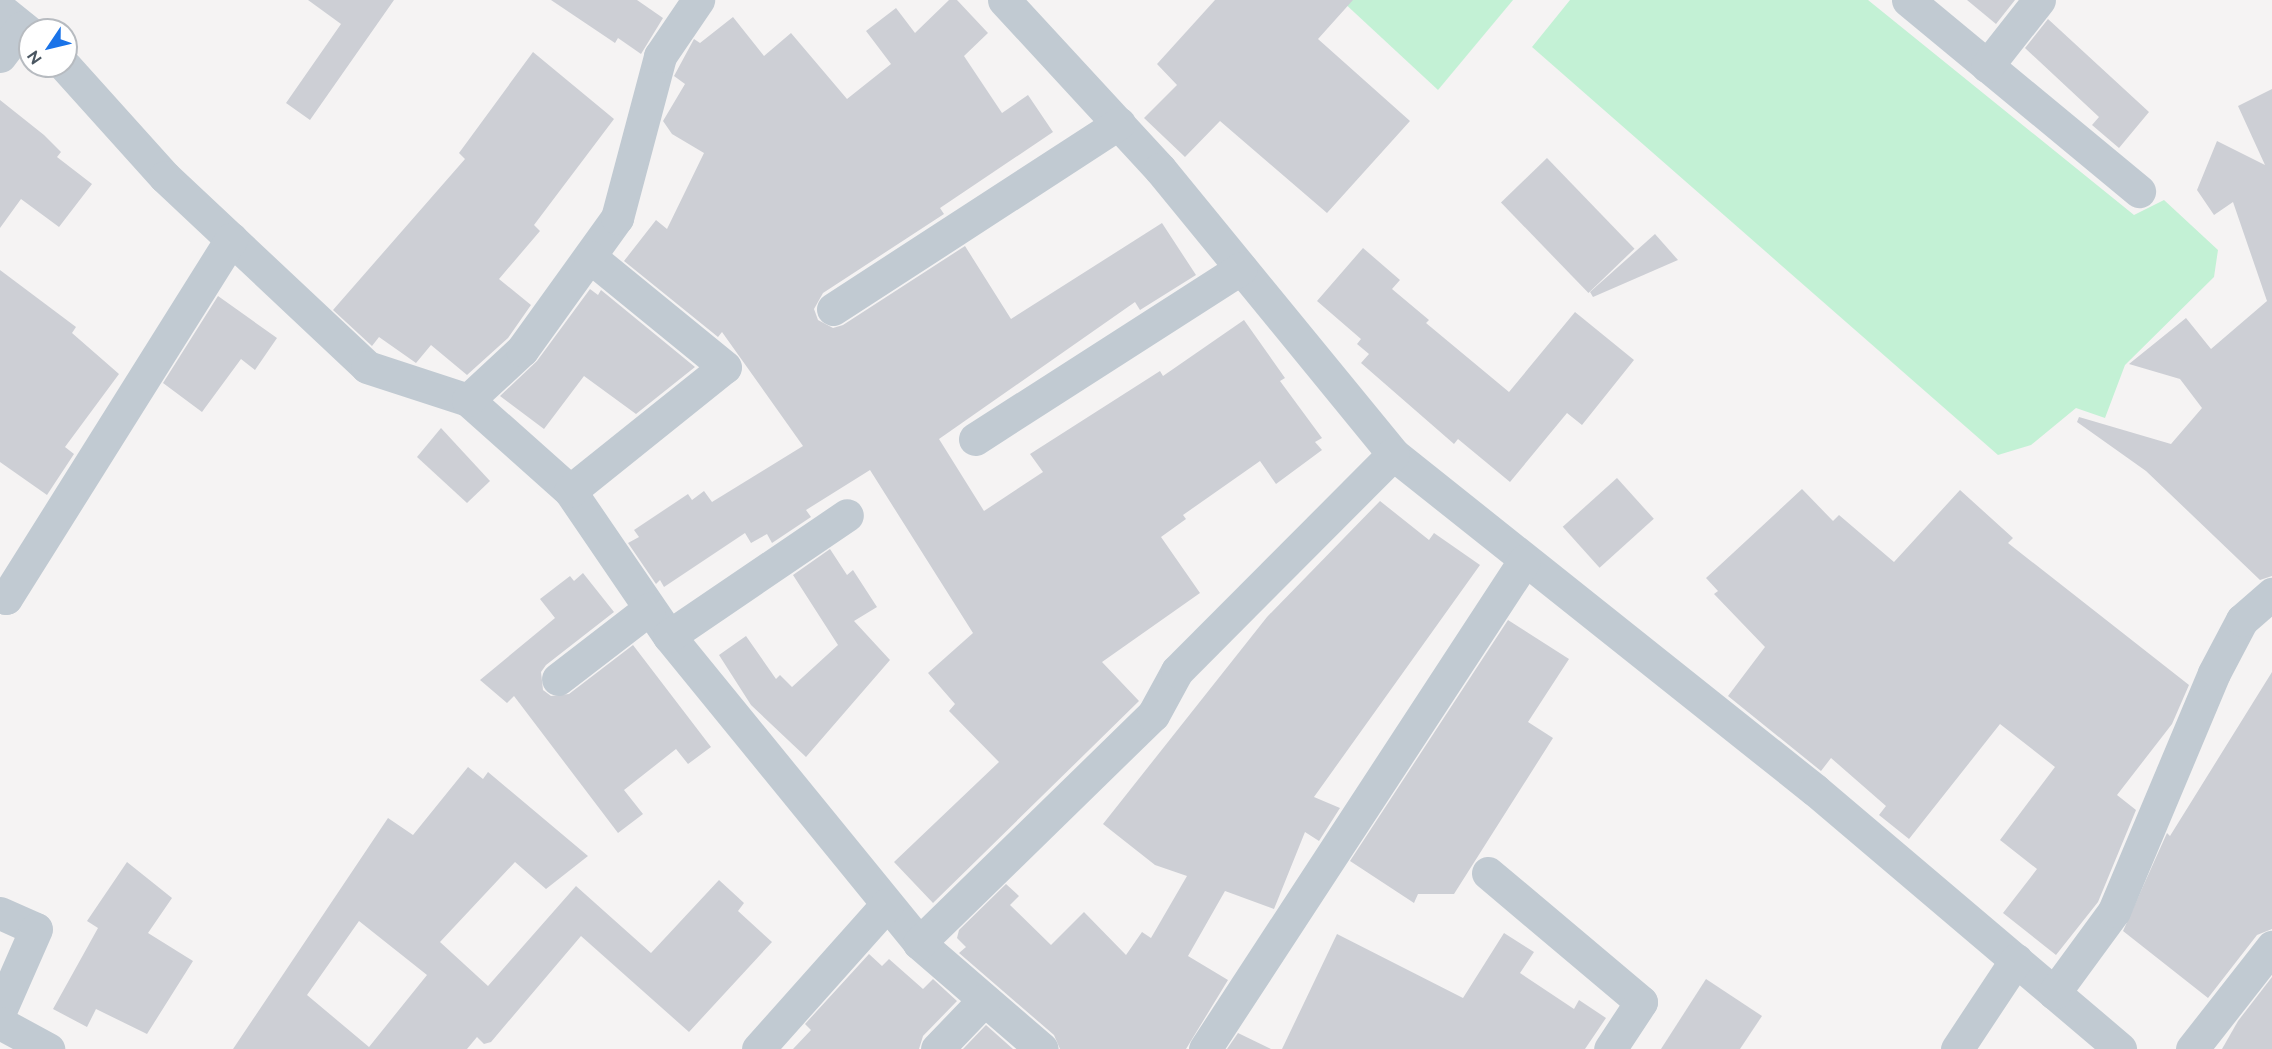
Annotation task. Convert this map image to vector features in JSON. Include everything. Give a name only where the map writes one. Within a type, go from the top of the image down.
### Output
[{"type":"street","points":[[468,400],[522,350],[617,218],[660,56],[699,0]]},
{"type":"street","points":[[1004,0],[1119,123],[1393,454],[1524,561],[1815,790],[2012,965],[2054,993],[2120,1049]]},
{"type":"street","points":[[1908,0],[2139,191]]},
{"type":"street","points":[[1987,66],[2039,0]]},
{"type":"street","points":[[0,56],[17,23]]},
{"type":"street","points":[[76,78],[165,177],[367,367],[468,400],[570,491],[669,636],[919,943],[1041,1049]]},
{"type":"street","points":[[833,309],[1119,123]]},
{"type":"street","points":[[0,594],[6,598],[231,239]]},
{"type":"street","points":[[570,491],[725,367],[590,257]]},
{"type":"street","points":[[975,439],[1241,268]]},
{"type":"street","points":[[919,943],[1153,715],[1177,671],[1393,454]]},
{"type":"street","points":[[669,636],[847,515]]},
{"type":"street","points":[[1205,1049],[1524,561]]},
{"type":"street","points":[[2054,993],[2114,910],[2214,673],[2242,620],[2272,594]]},
{"type":"street","points":[[558,679],[649,609]]},
{"type":"street","points":[[1488,873],[1641,1002],[1610,1049]]},
{"type":"street","points":[[758,1049],[887,904]]},
{"type":"street","points":[[0,913],[36,929],[0,1011]]},
{"type":"street","points":[[2192,1049],[2272,947]]},
{"type":"street","points":[[1957,1049],[2012,965]]},
{"type":"street","points":[[937,1049],[984,1000]]},
{"type":"street","points":[[0,1023],[48,1049]]},
{"type":"green space","points":[[1341,0],[1513,0],[1438,90]]},
{"type":"green space","points":[[1570,0],[1868,0],[2134,215],[2164,200],[2218,250],[2214,277],[2125,365],[2105,418],[2076,408],[2031,445],[1998,455],[1532,47]]},
{"type":"building","points":[[308,0],[394,0],[310,120],[286,103],[341,24]]},
{"type":"building","points":[[551,0],[637,0],[663,18],[641,54],[618,38],[615,43]]},
{"type":"building","points":[[949,0],[957,0],[988,33],[964,56],[1002,113],[1028,95],[1053,132],[940,208],[944,214],[823,293],[814,309],[818,320],[833,328],[843,325],[965,246],[1011,319],[1162,223],[1196,275],[1140,310],[1135,302],[939,439],[984,511],[1043,472],[1030,454],[1160,371],[1163,376],[1244,320],[1285,378],[1280,381],[1322,438],[1315,442],[1322,450],[1276,484],[1260,461],[1183,515],[1186,519],[1161,537],[1200,593],[1102,662],[1139,701],[933,903],[894,862],[999,762],[949,711],[955,704],[928,673],[973,633],[870,470],[806,510],[811,517],[772,543],[767,534],[751,543],[745,533],[664,587],[660,580],[656,584],[628,543],[639,537],[634,530],[688,494],[692,500],[704,491],[712,502],[803,446],[722,332],[718,337],[624,261],[656,220],[667,229],[704,153],[672,134],[663,121],[685,84],[674,76],[694,39],[700,43],[733,17],[764,56],[791,33],[847,99],[891,64],[866,31],[896,8],[915,33]]},
{"type":"building","points":[[1215,0],[1353,0],[1318,39],[1410,121],[1327,213],[1220,121],[1185,157],[1144,118],[1177,85],[1157,64]]},
{"type":"building","points":[[1967,0],[2015,0],[1996,24]]},
{"type":"building","points":[[2048,19],[2149,112],[2119,148],[2092,125],[2099,117],[2025,48]]},
{"type":"building","points":[[533,52],[614,119],[534,225],[540,231],[499,279],[531,305],[508,338],[467,375],[431,345],[416,363],[379,337],[372,346],[333,310],[465,159],[459,153]]},
{"type":"building","points":[[2272,89],[2272,576],[2260,580],[2146,471],[2077,422],[2079,417],[2171,444],[2202,408],[2180,379],[2129,364],[2186,318],[2211,349],[2267,301],[2233,202],[2214,215],[2197,190],[2217,141],[2265,165],[2238,106]]},
{"type":"building","points":[[0,100],[44,135],[61,152],[57,157],[92,184],[59,227],[21,199],[0,228]]},
{"type":"building","points":[[1547,158],[1635,249],[1588,293],[1501,202]]},
{"type":"building","points":[[1655,234],[1678,260],[1593,297],[1590,292]]},
{"type":"building","points":[[1363,248],[1400,280],[1392,289],[1429,320],[1426,323],[1509,392],[1575,312],[1634,360],[1582,425],[1567,413],[1510,482],[1458,439],[1454,444],[1361,363],[1369,354],[1357,344],[1361,339],[1317,301]]},
{"type":"building","points":[[0,270],[76,327],[72,333],[119,374],[65,447],[74,454],[47,495],[0,462]]},
{"type":"building","points":[[590,289],[598,295],[601,290],[695,367],[636,414],[584,376],[544,429],[500,396],[537,361]]},
{"type":"building","points":[[218,296],[277,338],[255,370],[241,359],[202,412],[163,383]]},
{"type":"building","points":[[441,428],[490,481],[467,503],[417,457]]},
{"type":"building","points":[[1617,478],[1654,519],[1600,568],[1563,527]]},
{"type":"building","points":[[1802,489],[1833,521],[1839,515],[1894,562],[1960,490],[2013,538],[2008,543],[2189,685],[2172,724],[2117,795],[2136,810],[2098,902],[2056,955],[2003,913],[2037,869],[2000,840],[2055,767],[2000,724],[1909,839],[1879,815],[1886,806],[1831,758],[1821,771],[1728,696],[1765,647],[1714,594],[1718,591],[1706,578]]},
{"type":"building","points":[[1380,501],[1429,540],[1434,533],[1480,565],[1314,797],[1340,808],[1319,841],[1305,832],[1274,909],[1225,891],[1188,956],[1228,980],[1186,1049],[1060,1049],[1054,1035],[959,953],[966,947],[957,938],[959,930],[1006,884],[1019,896],[1010,905],[1051,945],[1084,912],[1126,955],[1142,932],[1151,938],[1187,876],[1155,865],[1103,824],[1267,617]]},
{"type":"building","points":[[830,549],[847,575],[853,570],[877,607],[854,621],[890,660],[806,757],[751,705],[719,655],[746,636],[776,679],[780,675],[792,687],[838,645],[793,575]]},
{"type":"building","points":[[583,573],[614,612],[546,665],[541,672],[543,690],[551,696],[569,694],[633,645],[711,747],[688,764],[676,749],[624,790],[643,814],[618,833],[514,696],[507,703],[480,680],[555,618],[540,599],[570,576],[574,581]]},
{"type":"building","points":[[1508,620],[1569,659],[1528,722],[1553,738],[1454,894],[1418,894],[1414,903],[1350,861]]},
{"type":"building","points":[[2272,672],[2272,929],[2257,935],[2208,998],[2123,931],[2167,833],[2170,836]]},
{"type":"building","points":[[468,767],[483,779],[488,772],[588,856],[546,889],[515,862],[440,942],[488,986],[576,886],[651,953],[719,880],[744,903],[738,911],[772,942],[689,1032],[581,936],[491,1042],[484,1044],[477,1037],[467,1049],[233,1049],[388,818],[413,835]],"holes":[[[359,921],[427,975],[369,1047],[307,995]]]},
{"type":"building","points":[[127,862],[172,898],[148,933],[193,961],[147,1034],[96,1009],[87,1027],[53,1009],[98,928],[87,921]]},
{"type":"building","points":[[1504,933],[1534,952],[1520,973],[1574,1009],[1579,1000],[1606,1018],[1585,1049],[1282,1049],[1337,934],[1463,998]]},
{"type":"building","points":[[869,954],[882,966],[889,959],[923,989],[933,979],[957,1001],[923,1036],[919,1049],[793,1049],[811,1030],[805,1024]]},
{"type":"building","points":[[2272,977],[2272,1049],[2222,1049],[2238,1021]]},
{"type":"building","points":[[1706,979],[1762,1016],[1740,1049],[1661,1049]]},
{"type":"building","points":[[986,1025],[1013,1049],[963,1049]]},
{"type":"building","points":[[1238,1033],[1271,1049],[1227,1049]]}]
